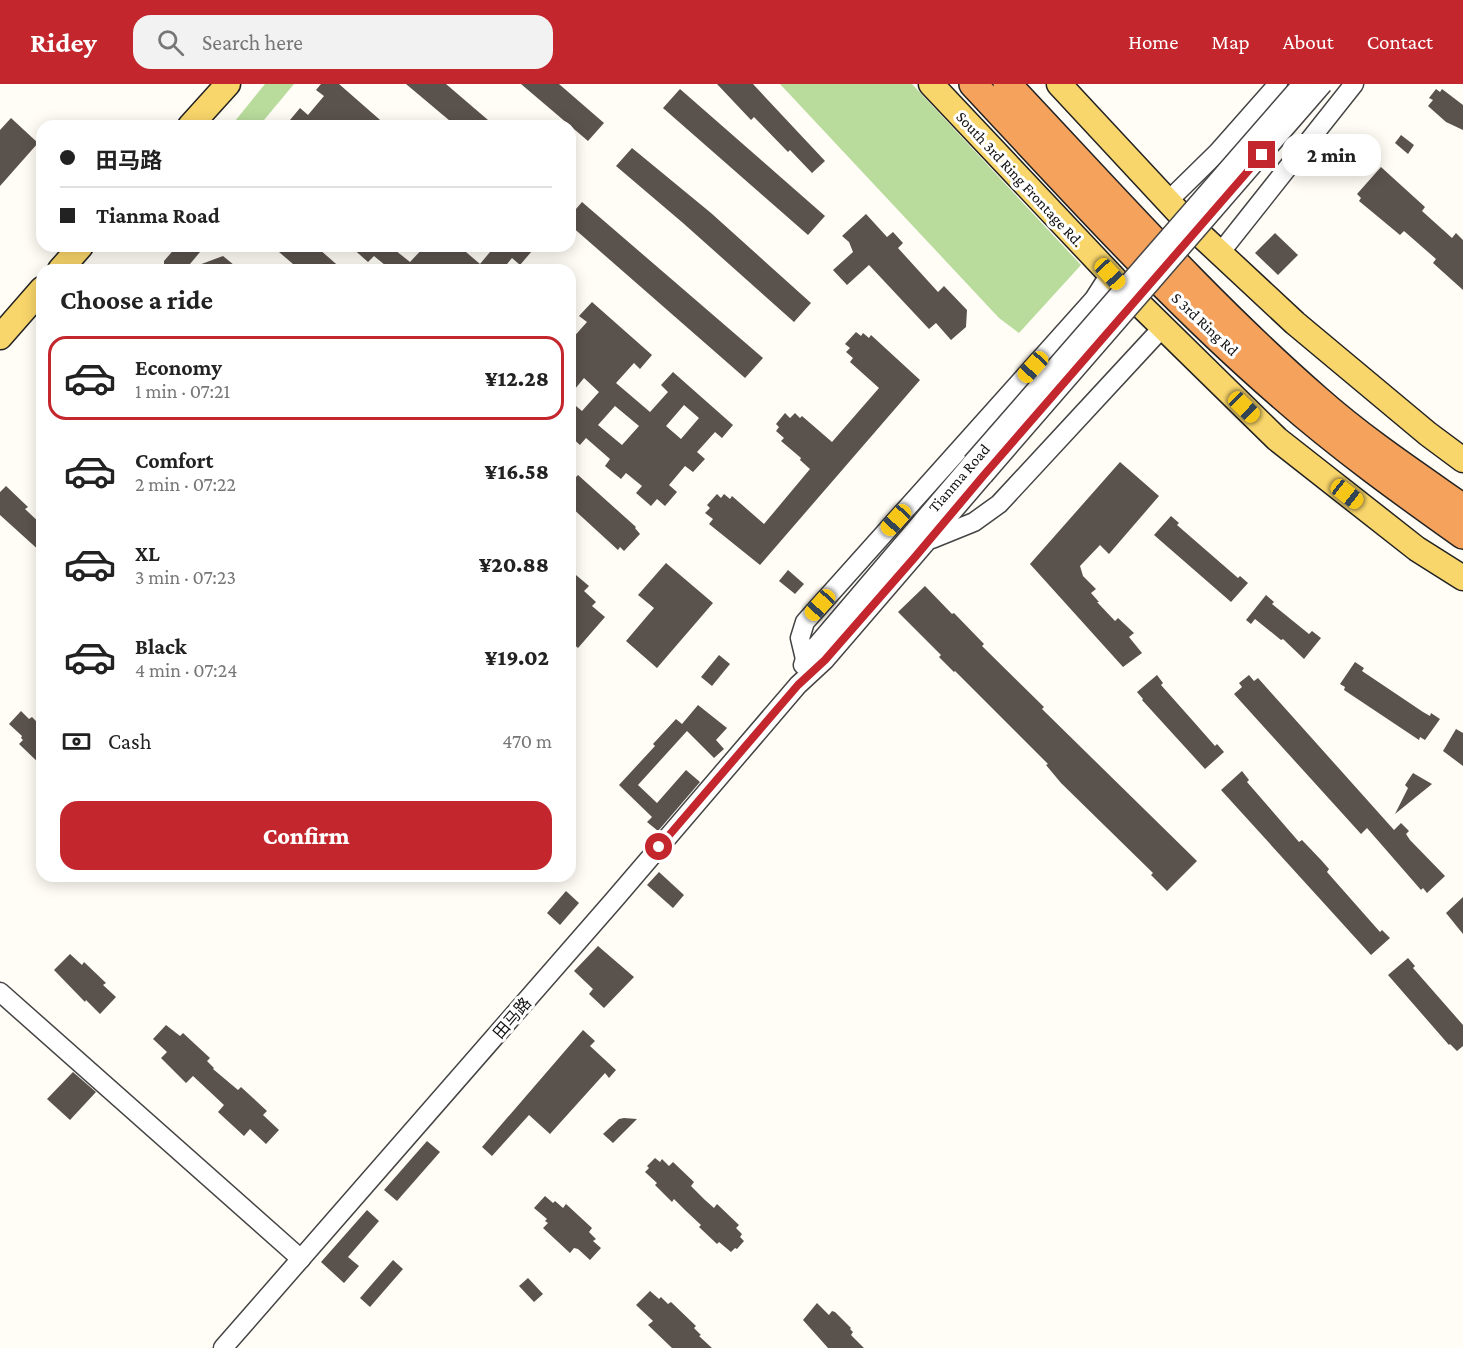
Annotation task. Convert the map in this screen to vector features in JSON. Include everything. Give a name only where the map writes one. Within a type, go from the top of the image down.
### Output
[{"type":"highway","name":"S 3rd Ring Rd","points":[[973,84],[1152,275],[1282,397],[1375,472],[1463,535]]},
{"type":"highway","name":"S 3rd Ring Rd","points":[[1007,84],[1223,310],[1318,400],[1391,458],[1463,508]]},
{"type":"main road","points":[[195,120],[228,84]]},
{"type":"main road","name":"South 3rd Ring Frontage Rd.","points":[[931,84],[1110,274],[1277,440],[1417,549],[1463,578]]},
{"type":"main road","points":[[1059,84],[1168,201],[1295,323],[1428,434],[1463,460]]},
{"type":"main road","points":[[65,264],[76,252]]},
{"type":"main road","points":[[0,337],[36,297]]},
{"type":"street","points":[[1168,201],[1218,152],[1278,84]]},
{"type":"street","name":"Tianma Road","points":[[798,685],[825,660],[930,539],[978,469],[1302,84]]},
{"type":"street","name":"Tianma Road","points":[[798,685],[805,659],[1323,84]]},
{"type":"street","points":[[1220,252],[1354,84]]},
{"type":"street","points":[[805,659],[800,638],[805,622],[1094,299],[1110,274]]},
{"type":"street","points":[[930,539],[974,522],[999,504],[1163,327]]},
{"type":"street","name":"田马路","points":[[223,1348],[614,900],[798,685]]},
{"type":"street","points":[[0,992],[301,1259]]},
{"type":"green space","points":[[265,84],[294,84],[264,120],[236,120]]},
{"type":"green space","points":[[780,84],[912,84],[1081,265],[1019,333],[999,318]]},
{"type":"building","points":[[321,84],[339,84],[380,120],[290,120],[300,108],[308,115],[324,96],[316,90]]},
{"type":"building","points":[[406,84],[446,84],[488,120],[449,120]]},
{"type":"building","points":[[521,84],[559,84],[604,123],[588,141],[576,131],[576,120],[563,120]]},
{"type":"building","points":[[717,84],[753,84],[825,161],[812,173],[754,117],[751,120]]},
{"type":"building","points":[[680,89],[825,216],[808,235],[663,108]]},
{"type":"building","points":[[1436,89],[1440,92],[1442,89],[1463,105],[1463,130],[1446,122],[1428,106],[1433,100],[1429,98]]},
{"type":"building","points":[[11,118],[36,141],[36,145],[0,186],[0,130]]},
{"type":"building","points":[[1401,135],[1414,145],[1408,154],[1395,143]]},
{"type":"building","points":[[632,148],[711,213],[811,303],[794,322],[616,166]]},
{"type":"building","points":[[1381,167],[1425,207],[1422,211],[1452,238],[1456,233],[1463,240],[1463,290],[1433,263],[1436,259],[1404,231],[1400,235],[1359,201],[1361,198],[1357,194]]},
{"type":"building","points":[[582,202],[763,358],[745,378],[576,230],[576,209]]},
{"type":"building","points":[[866,214],[887,237],[893,232],[903,243],[898,248],[938,292],[944,286],[967,310],[966,327],[951,340],[936,323],[929,329],[869,265],[847,285],[833,270],[853,252],[849,242],[842,236]]},
{"type":"building","points":[[1275,233],[1298,255],[1278,275],[1255,253]]},
{"type":"building","points":[[172,252],[200,252],[190,264],[164,264]]},
{"type":"building","points":[[279,252],[322,252],[336,264],[293,264]]},
{"type":"building","points":[[357,252],[398,252],[410,262],[419,252],[466,252],[480,264],[384,264],[374,256],[368,262]]},
{"type":"building","points":[[490,252],[531,252],[521,264],[512,258],[507,264],[480,264]]},
{"type":"building","points":[[223,256],[233,264],[201,264]]},
{"type":"building","points":[[592,302],[652,355],[640,369],[634,363],[616,383],[650,412],[668,392],[661,385],[673,372],[733,425],[722,438],[715,432],[697,452],[705,459],[693,472],[685,466],[669,485],[677,492],[665,506],[657,499],[651,506],[636,493],[642,486],[626,473],[621,479],[605,466],[610,459],[586,438],[580,445],[576,441],[576,406],[582,411],[599,392],[584,378],[576,388],[576,334],[587,322],[579,316]],"holes":[[[684,405],[699,418],[681,439],[666,426]],[[615,406],[639,426],[622,445],[598,425]]]},
{"type":"building","points":[[856,332],[861,336],[863,333],[869,338],[871,335],[920,380],[760,565],[709,524],[713,519],[705,513],[710,508],[707,505],[717,494],[721,498],[724,494],[730,499],[732,496],[764,524],[810,469],[781,441],[784,438],[776,431],[779,427],[776,424],[785,413],[790,418],[795,413],[800,418],[802,416],[832,442],[879,388],[850,362],[853,358],[846,352],[850,348],[845,344]]},
{"type":"building","points":[[1120,462],[1159,496],[1109,554],[1100,545],[1080,566],[1083,576],[1096,589],[1091,593],[1099,602],[1097,602],[1115,621],[1118,618],[1134,633],[1129,637],[1142,653],[1123,667],[1030,564]]},
{"type":"building","points":[[578,475],[636,527],[640,534],[624,551],[620,547],[618,550],[576,512],[576,477]]},
{"type":"building","points":[[6,486],[28,507],[25,509],[36,519],[36,548],[0,515],[0,492]]},
{"type":"building","points":[[1171,516],[1179,523],[1177,525],[1238,578],[1240,576],[1248,583],[1231,602],[1154,535]]},
{"type":"building","points":[[666,563],[713,603],[657,668],[626,641],[654,608],[638,595]]},
{"type":"building","points":[[788,570],[804,584],[795,594],[779,581]]},
{"type":"building","points":[[576,575],[589,586],[584,591],[596,602],[592,606],[605,617],[578,648],[576,646]]},
{"type":"building","points":[[925,586],[1044,707],[1042,709],[1197,861],[1167,891],[1151,875],[1153,873],[1061,783],[1046,765],[1048,764],[939,657],[941,655],[898,612]]},
{"type":"building","points":[[1266,595],[1274,602],[1272,604],[1309,634],[1312,631],[1321,638],[1304,659],[1283,639],[1281,640],[1255,619],[1251,624],[1246,620]]},
{"type":"building","points":[[719,655],[730,664],[712,686],[701,677]]},
{"type":"building","points":[[1355,662],[1364,668],[1362,671],[1423,712],[1430,716],[1431,713],[1440,719],[1425,740],[1420,737],[1419,740],[1344,690],[1345,687],[1340,684]]},
{"type":"building","points":[[1157,675],[1163,683],[1161,685],[1215,746],[1217,744],[1224,752],[1205,769],[1137,692]]},
{"type":"building","points":[[1249,675],[1254,681],[1258,678],[1394,830],[1401,823],[1409,831],[1406,834],[1410,840],[1445,876],[1427,893],[1423,888],[1421,890],[1367,828],[1361,834],[1234,694],[1242,687],[1239,683]]},
{"type":"building","points":[[698,705],[727,728],[716,740],[724,749],[714,758],[687,731],[638,785],[657,803],[686,770],[700,782],[658,831],[647,822],[652,817],[619,785],[676,719],[682,724]]},
{"type":"building","points":[[21,711],[29,719],[32,717],[36,721],[36,760],[19,744],[23,740],[22,736],[9,724]]},
{"type":"building","points":[[1456,729],[1463,733],[1463,766],[1443,751]]},
{"type":"building","points":[[1242,771],[1249,780],[1247,782],[1299,842],[1302,840],[1322,861],[1329,869],[1327,872],[1380,932],[1382,930],[1390,938],[1371,955],[1221,790]]},
{"type":"building","points":[[1413,773],[1432,784],[1395,814],[1408,788],[1405,785]]},
{"type":"building","points":[[659,872],[684,895],[673,908],[647,885]]},
{"type":"building","points":[[566,891],[579,903],[560,925],[547,913]]},
{"type":"building","points":[[1463,897],[1463,934],[1446,913]]},
{"type":"building","points":[[598,946],[634,977],[604,1008],[589,994],[593,989],[574,971]]},
{"type":"building","points":[[70,954],[82,965],[84,962],[106,983],[103,985],[116,997],[100,1014],[54,970]]},
{"type":"building","points":[[1408,958],[1415,966],[1413,968],[1463,1025],[1463,1046],[1457,1051],[1449,1045],[1388,975]]},
{"type":"building","points":[[166,1025],[180,1036],[183,1033],[210,1058],[207,1061],[213,1069],[238,1090],[241,1087],[267,1111],[263,1115],[279,1130],[266,1144],[250,1129],[244,1136],[218,1112],[224,1105],[193,1076],[186,1083],[161,1058],[167,1052],[153,1039]]},
{"type":"building","points":[[583,1030],[595,1041],[590,1046],[616,1070],[609,1078],[605,1073],[550,1134],[529,1115],[492,1156],[482,1147]]},
{"type":"building","points":[[73,1072],[96,1092],[70,1120],[47,1099]]},
{"type":"building","points":[[619,1119],[637,1119],[613,1143],[603,1134]]},
{"type":"building","points":[[427,1141],[440,1152],[397,1201],[384,1190]]},
{"type":"building","points":[[655,1158],[660,1162],[662,1159],[669,1166],[673,1162],[694,1182],[691,1186],[705,1200],[714,1208],[717,1204],[739,1225],[736,1228],[742,1234],[740,1237],[744,1241],[737,1249],[731,1252],[719,1242],[717,1244],[674,1199],[672,1202],[655,1185],[657,1183],[645,1172],[649,1168],[647,1166]]},
{"type":"building","points":[[545,1196],[563,1208],[566,1204],[592,1228],[589,1232],[596,1239],[593,1241],[601,1248],[590,1260],[578,1249],[574,1248],[570,1253],[543,1228],[548,1223],[545,1221],[547,1219],[534,1208]]},
{"type":"building","points":[[367,1210],[379,1221],[348,1257],[359,1266],[344,1283],[321,1262]]},
{"type":"building","points":[[393,1260],[403,1269],[370,1307],[360,1298]]},
{"type":"building","points":[[528,1278],[543,1294],[534,1302],[519,1286]]},
{"type":"building","points":[[650,1291],[668,1304],[671,1302],[696,1326],[694,1328],[701,1335],[699,1336],[712,1348],[672,1348],[648,1325],[653,1321],[636,1305]]},
{"type":"building","points":[[817,1303],[829,1315],[832,1311],[835,1312],[851,1328],[853,1332],[851,1335],[864,1348],[828,1348],[803,1320]]},
{"type":"route","points":[[659,847],[798,685],[825,660],[915,557],[1262,155]]}]
